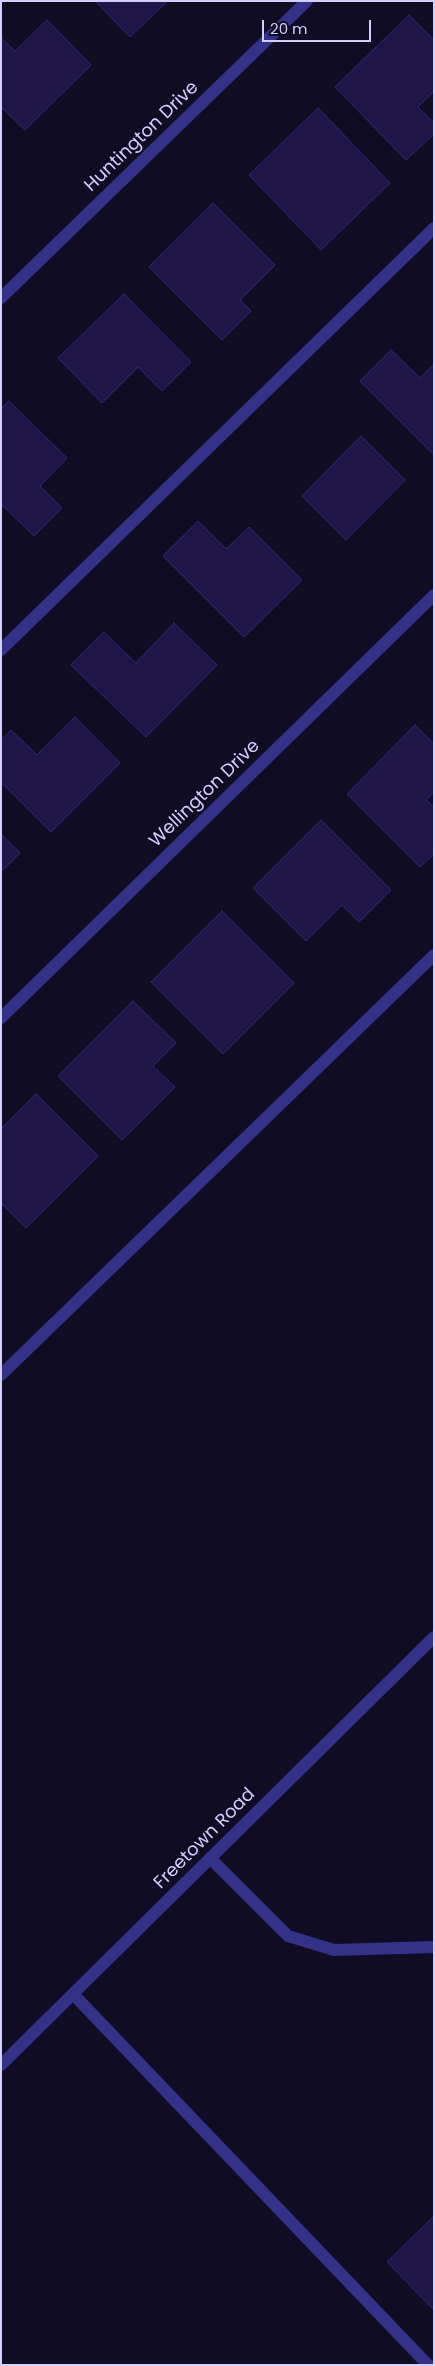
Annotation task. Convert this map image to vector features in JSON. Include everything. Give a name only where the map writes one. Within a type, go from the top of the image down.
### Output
[{"type":"street","name":"Huntington Drive","points":[[1,298],[307,1]]},
{"type":"street","points":[[1,650],[434,228]]},
{"type":"street","name":"Wellington Drive","points":[[1,1018],[434,595]]},
{"type":"street","points":[[1,1375],[434,955]]},
{"type":"street","name":"Freetown Road","points":[[1,2065],[434,1637]]},
{"type":"street","points":[[210,1858],[288,1936],[334,1950],[434,1947]]},
{"type":"street","points":[[73,1994],[428,2365]]},
{"type":"building","points":[[95,1],[168,1],[130,37]]},
{"type":"building","points":[[409,15],[434,40],[434,91],[418,107],[434,123],[434,134],[406,160],[335,87]]},
{"type":"building","points":[[47,20],[91,65],[25,130],[1,107],[1,38],[15,51]]},
{"type":"building","points":[[318,108],[390,183],[321,250],[249,175]]},
{"type":"building","points":[[213,203],[275,265],[240,300],[251,311],[222,340],[149,267]]},
{"type":"building","points":[[124,294],[191,362],[162,391],[138,367],[102,403],[58,358]]},
{"type":"building","points":[[391,350],[420,378],[434,364],[434,455],[360,381]]},
{"type":"building","points":[[9,401],[67,458],[40,486],[62,508],[34,536],[1,504],[1,409]]},
{"type":"building","points":[[361,436],[405,480],[346,540],[302,496]]},
{"type":"building","points":[[198,521],[226,549],[249,527],[302,580],[244,637],[163,556]]},
{"type":"building","points":[[174,623],[217,665],[146,737],[71,665],[104,632],[136,663]]},
{"type":"building","points":[[75,717],[120,763],[51,832],[1,782],[1,740],[11,730],[37,755]]},
{"type":"building","points":[[415,725],[434,744],[434,792],[426,800],[434,807],[434,854],[420,867],[347,794]]},
{"type":"building","points":[[321,820],[391,890],[359,922],[342,905],[306,941],[253,888]]},
{"type":"building","points":[[1,834],[20,853],[1,872]]},
{"type":"building","points":[[222,911],[294,983],[223,1054],[151,982]]},
{"type":"building","points":[[133,1001],[176,1043],[153,1066],[175,1087],[122,1140],[58,1076]]},
{"type":"building","points":[[36,1094],[98,1156],[26,1228],[1,1203],[1,1129]]},
{"type":"building","points":[[434,2216],[434,2310],[387,2262]]}]
